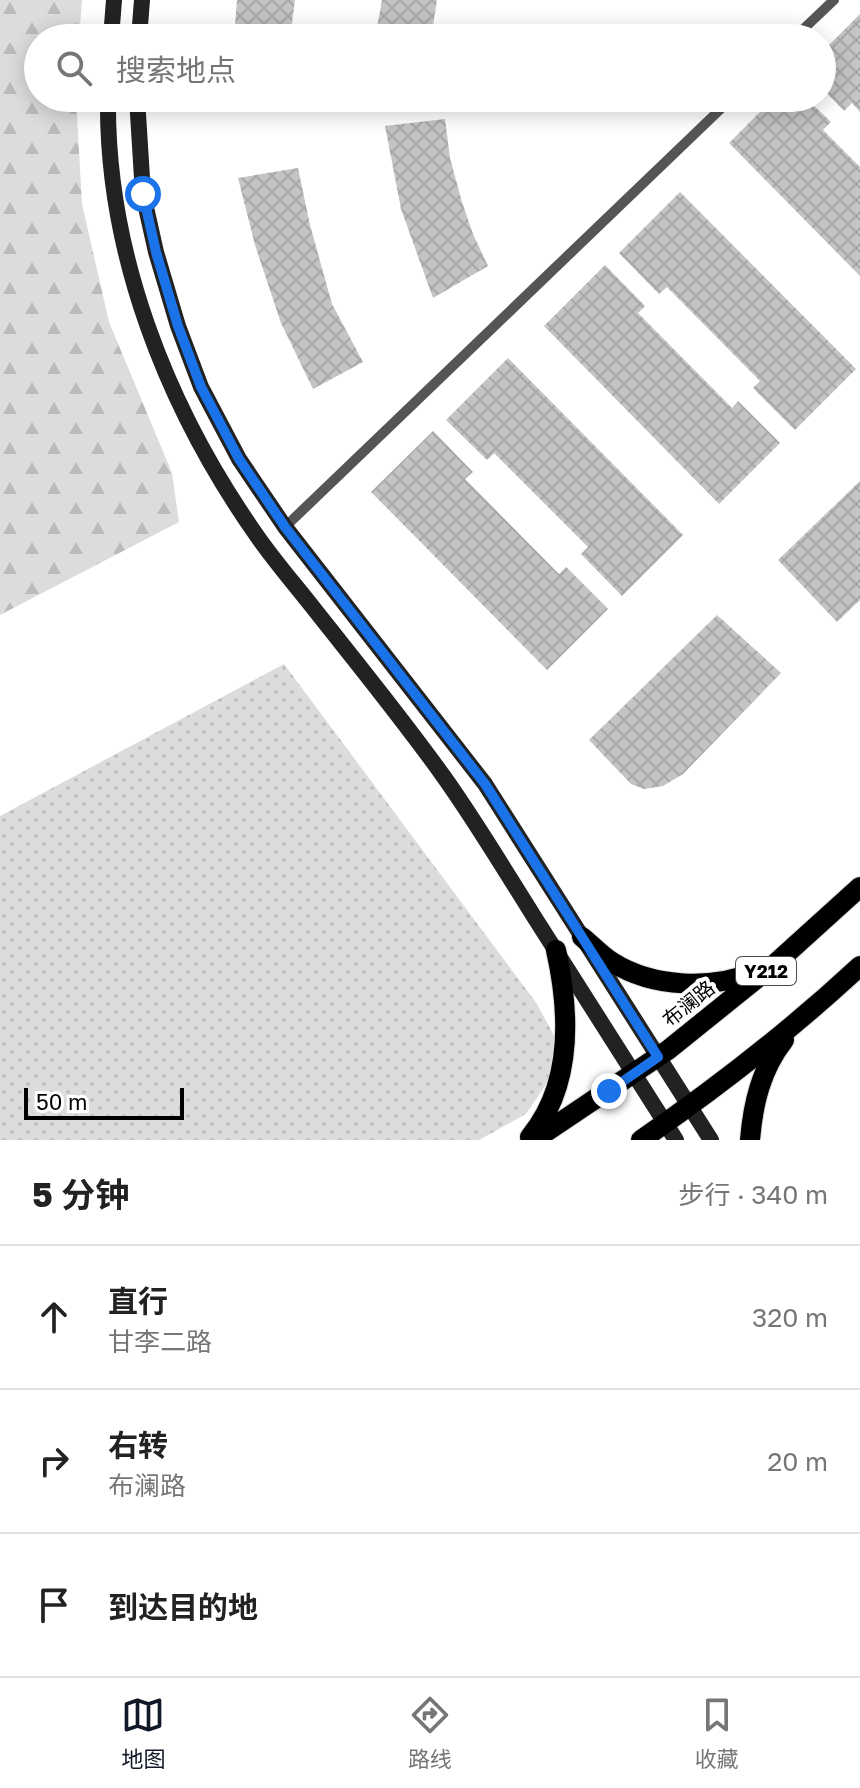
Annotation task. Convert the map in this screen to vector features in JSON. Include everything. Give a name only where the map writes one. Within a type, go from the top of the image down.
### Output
[{"type":"main road","points":[[112,24],[114,0]]},
{"type":"main road","points":[[140,24],[142,0]]},
{"type":"main road","points":[[108,112],[115,197],[150,333],[173,394],[215,473],[256,536],[413,733],[460,799],[670,1132]]},
{"type":"main road","points":[[138,112],[143,194],[156,252],[178,326],[201,387],[239,459],[285,527],[485,784],[711,1140]]},
{"type":"main road","name":"布澜路","points":[[534,1140],[658,1057],[776,963],[860,887]]},
{"type":"main road","points":[[582,937],[611,961],[640,975],[673,982],[709,983],[745,977],[776,963]]},
{"type":"main road","points":[[527,1140],[542,1122],[556,1091],[564,1054],[566,1017],[556,950]]},
{"type":"main road","name":"Y212","points":[[641,1140],[670,1132],[689,1107],[797,1024],[860,966]]},
{"type":"main road","points":[[750,1140],[752,1112],[760,1084],[774,1053],[797,1024]]},
{"type":"lane","points":[[809,24],[834,0]]},
{"type":"lane","points":[[285,527],[717,112]]},
{"type":"green space","points":[[0,0],[82,0],[80,24],[24,24],[24,112],[77,112],[82,204],[109,322],[172,473],[179,522],[0,615]]},
{"type":"green space","points":[[284,664],[537,1004],[555,1037],[555,1071],[526,1114],[479,1140],[0,1140],[0,816]]},
{"type":"building","points":[[237,0],[295,0],[292,24],[235,24]]},
{"type":"building","points":[[382,0],[437,0],[433,24],[378,24]]},
{"type":"building","points":[[860,14],[860,112],[852,103],[844,111],[836,103],[836,38]]},
{"type":"building","points":[[760,112],[821,112],[831,122],[823,130],[860,167],[860,276],[729,143]]},
{"type":"building","points":[[445,119],[450,158],[462,202],[488,266],[433,298],[401,209],[385,126]]},
{"type":"building","points":[[298,168],[332,304],[363,362],[313,389],[281,323],[255,245],[238,178]]},
{"type":"building","points":[[680,192],[856,369],[795,430],[753,388],[760,381],[667,287],[659,294],[619,253]]},
{"type":"building","points":[[605,265],[645,306],[638,313],[732,408],[738,401],[780,443],[719,504],[544,326]]},
{"type":"building","points":[[508,358],[683,535],[622,596],[581,554],[588,547],[494,453],[487,460],[446,420]]},
{"type":"building","points":[[433,431],[473,472],[465,479],[559,574],[566,567],[608,609],[547,670],[371,492]]},
{"type":"building","points":[[860,481],[860,600],[837,622],[778,560]]},
{"type":"building","points":[[717,615],[781,673],[683,774],[663,786],[644,789],[631,784],[589,740]]},
{"type":"route","points":[[143,194],[178,326],[201,387],[239,459],[285,527],[485,784],[658,1057],[609,1091]]}]
